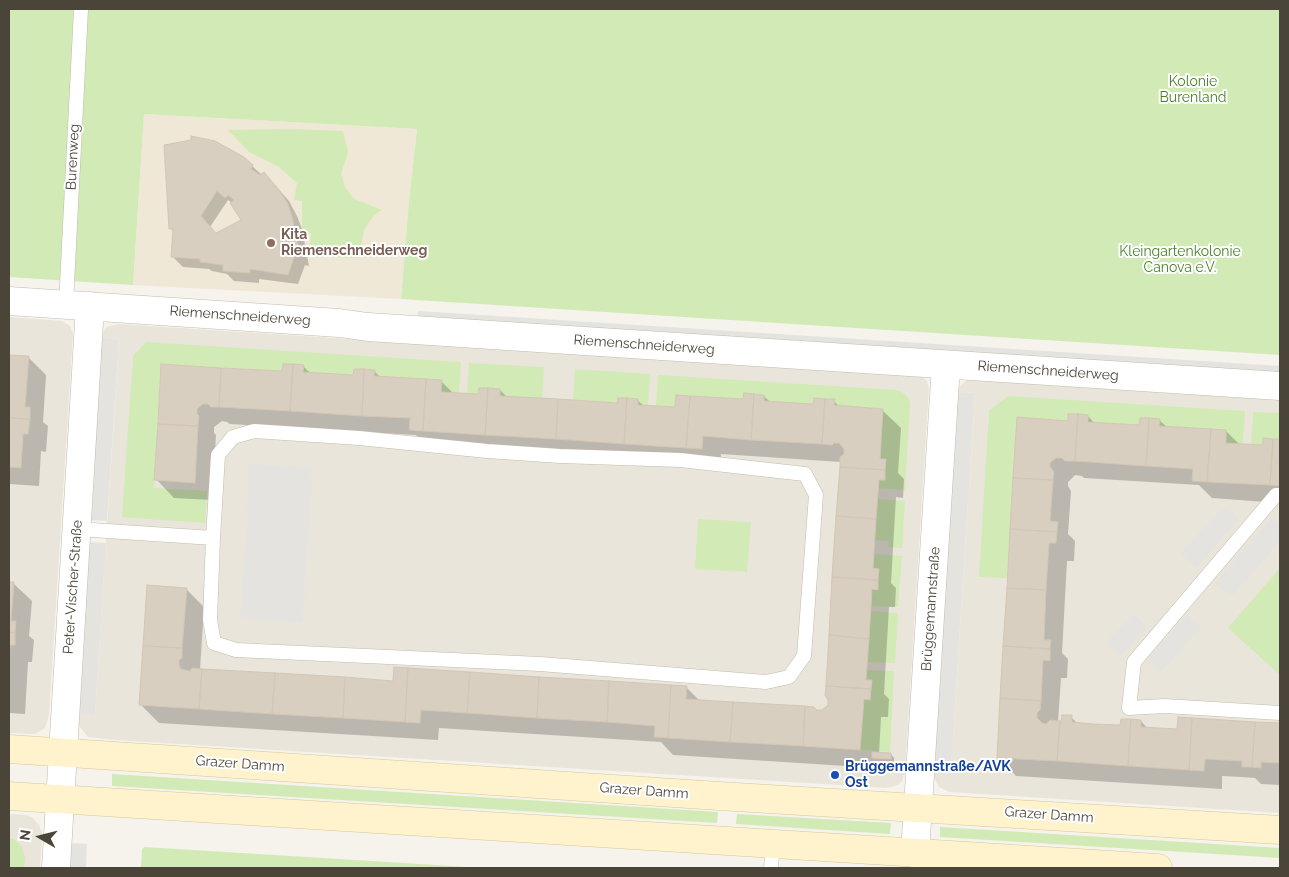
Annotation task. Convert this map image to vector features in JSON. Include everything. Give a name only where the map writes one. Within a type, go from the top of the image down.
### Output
[{"type":"main road","name":"Grazer Damm","points":[[9,749],[719,796],[1280,830]]},
{"type":"main road","points":[[9,796],[772,856],[915,853],[1158,868]]},
{"type":"street","name":"Riemenschneiderweg","points":[[9,301],[339,323],[368,328],[1280,386]]},
{"type":"street","name":"Peter-Vischer-Straße","points":[[56,868],[77,529],[78,305]]},
{"type":"street","name":"Brüggemannstraße","points":[[915,853],[946,365]]},
{"type":"lane","name":"Burenweg","points":[[78,305],[81,9]]},
{"type":"lane","points":[[254,431],[359,438],[515,453],[680,460],[797,473],[805,474],[816,496],[804,656],[789,677],[766,682],[540,664],[236,650],[214,643],[210,620],[213,538],[218,455],[233,437],[254,431]]},
{"type":"lane","points":[[1280,495],[1276,495],[1134,662],[1129,708],[1166,706],[1280,713]]},
{"type":"lane","points":[[77,529],[213,538]]},
{"type":"shaded area","name":"Kita Riemenschneiderweg","points":[[144,114],[417,129],[401,299],[133,285]]},
{"type":"shaded area","points":[[418,311],[1280,366],[1280,374],[417,320]]},
{"type":"shaded area","points":[[9,317],[62,321],[70,326],[73,334],[49,715],[45,728],[35,734],[9,733]]},
{"type":"shaded area","points":[[118,324],[921,376],[927,381],[929,388],[905,771],[902,781],[898,785],[887,788],[88,737],[79,726],[78,713],[95,714],[119,339],[104,338],[102,335],[106,327]]},
{"type":"shaded area","points":[[102,335],[104,338],[119,339],[107,521],[90,520]]},
{"type":"shaded area","points":[[969,379],[1280,397],[1280,813],[949,792],[939,787],[934,778],[934,766],[951,767],[975,393],[959,392],[958,390]]},
{"type":"shaded area","points":[[958,390],[959,392],[975,393],[951,767],[934,766]]},
{"type":"shaded area","points":[[250,464],[312,468],[303,622],[241,618]]},
{"type":"shaded area","points":[[1224,506],[1239,519],[1196,567],[1181,554]]},
{"type":"shaded area","points":[[1272,518],[1280,525],[1280,541],[1231,597],[1215,583]]},
{"type":"shaded area","points":[[89,542],[106,543],[95,715],[78,713]]},
{"type":"shaded area","points":[[1133,614],[1147,627],[1120,656],[1106,644]]},
{"type":"shaded area","points":[[1187,615],[1201,628],[1160,672],[1146,660]]},
{"type":"shaded area","points":[[9,814],[27,815],[33,818],[39,825],[42,833],[40,868],[9,868]]},
{"type":"shaded area","points":[[70,843],[87,844],[86,868],[68,868]]},
{"type":"green space","points":[[9,9],[1280,9],[1280,355],[401,299],[417,129],[144,114],[133,285],[9,277]]},
{"type":"green space","points":[[293,129],[343,131],[348,152],[341,174],[345,187],[354,199],[382,210],[374,215],[364,230],[359,258],[309,256],[311,233],[302,232],[302,201],[294,200],[297,183],[279,167],[249,152],[228,130]]},
{"type":"green space","points":[[146,342],[461,362],[459,393],[441,392],[442,380],[374,376],[374,370],[354,369],[353,375],[303,372],[303,365],[283,364],[282,371],[162,364],[154,488],[207,491],[205,523],[122,517],[133,356]]},
{"type":"green space","points":[[469,363],[544,367],[542,399],[500,396],[500,389],[488,388],[479,388],[478,394],[467,393]]},
{"type":"green space","points":[[575,369],[650,374],[648,405],[638,405],[627,398],[618,398],[617,403],[573,400]]},
{"type":"green space","points":[[658,375],[896,390],[902,392],[909,399],[910,405],[905,490],[878,488],[879,480],[885,480],[886,459],[880,459],[883,409],[834,405],[834,399],[814,398],[813,404],[764,401],[764,395],[744,393],[743,399],[676,395],[675,407],[656,406]]},
{"type":"green space","points":[[1008,396],[1245,411],[1243,444],[1226,443],[1226,430],[1159,426],[1160,419],[1140,418],[1139,425],[1088,422],[1078,414],[1068,414],[1068,421],[1017,417],[1007,578],[979,577],[989,411]]},
{"type":"green space","points":[[1253,412],[1280,413],[1280,439],[1264,438],[1263,445],[1251,444]]},
{"type":"green space","points":[[877,499],[905,501],[902,548],[888,547],[889,541],[875,540]]},
{"type":"green space","points":[[698,519],[751,522],[747,572],[695,569]]},
{"type":"green space","points":[[874,554],[902,556],[898,607],[871,606],[872,589],[878,589],[879,569],[873,568]]},
{"type":"green space","points":[[1280,568],[1280,675],[1228,628]]},
{"type":"green space","points":[[870,611],[898,613],[895,663],[867,662]]},
{"type":"green space","points":[[866,670],[894,671],[890,752],[860,750],[864,699],[870,699],[872,680],[866,680]]},
{"type":"green space","points":[[112,774],[718,812],[717,823],[112,786]]},
{"type":"green space","points":[[737,814],[891,823],[890,834],[736,824]]},
{"type":"green space","points":[[940,827],[1280,848],[1280,858],[940,837]]},
{"type":"green space","points":[[9,838],[14,839],[22,847],[25,857],[24,868],[9,868]]},
{"type":"green space","points":[[145,847],[484,868],[141,868],[142,849]]},
{"type":"building","points":[[191,136],[215,141],[244,157],[253,165],[251,169],[260,175],[264,172],[279,190],[288,204],[300,256],[295,255],[288,275],[250,269],[250,273],[223,271],[223,265],[200,262],[200,259],[171,257],[173,229],[169,229],[164,145],[191,140]],"holes":[[[217,191],[225,198],[228,195],[234,200],[230,203],[241,220],[216,233],[201,216]]]},
{"type":"building","points":[[9,355],[29,356],[25,407],[30,407],[30,419],[9,418]]},
{"type":"building","points":[[161,364],[221,368],[219,407],[203,404],[197,409],[199,416],[198,426],[158,424]]},
{"type":"building","points":[[283,364],[293,364],[290,411],[219,407],[221,368],[282,371]]},
{"type":"building","points":[[293,364],[304,365],[303,372],[353,375],[354,369],[364,369],[362,416],[290,411]]},
{"type":"building","points":[[364,369],[375,370],[374,376],[426,379],[423,431],[409,430],[410,418],[362,416]]},
{"type":"building","points":[[426,379],[442,380],[441,392],[478,394],[479,388],[488,388],[485,435],[423,431]]},
{"type":"building","points":[[488,388],[500,389],[500,396],[558,399],[556,439],[485,435]]},
{"type":"building","points":[[744,393],[754,394],[751,440],[703,436],[702,449],[686,448],[690,396],[743,399]]},
{"type":"building","points":[[754,394],[764,395],[764,401],[813,404],[814,398],[825,399],[822,444],[751,440]]},
{"type":"building","points":[[676,395],[690,396],[686,448],[624,444],[627,398],[638,399],[638,405],[675,407]]},
{"type":"building","points":[[618,398],[627,398],[624,444],[556,439],[558,399],[617,403]]},
{"type":"building","points":[[825,399],[835,399],[834,405],[883,409],[880,459],[886,459],[885,470],[840,467],[840,457],[844,454],[844,449],[839,443],[832,445],[822,444]]},
{"type":"building","points":[[1068,414],[1078,414],[1075,461],[1065,461],[1062,458],[1056,458],[1050,463],[1050,467],[1054,472],[1053,480],[1013,478],[1017,417],[1068,421]]},
{"type":"building","points":[[1078,414],[1088,415],[1088,422],[1139,425],[1140,418],[1149,418],[1146,466],[1075,461]]},
{"type":"building","points":[[9,418],[30,419],[28,434],[23,434],[21,468],[9,467]]},
{"type":"building","points":[[1149,418],[1160,419],[1159,426],[1211,429],[1207,482],[1192,481],[1193,469],[1146,466]]},
{"type":"building","points":[[158,424],[198,426],[195,483],[154,480]]},
{"type":"building","points":[[1211,429],[1226,430],[1226,443],[1263,445],[1263,438],[1273,439],[1270,485],[1207,482]]},
{"type":"building","points":[[1273,439],[1280,439],[1280,486],[1270,485]]},
{"type":"building","points":[[840,467],[885,470],[885,480],[879,480],[876,519],[836,516]]},
{"type":"building","points":[[1013,478],[1053,480],[1050,521],[1058,522],[1057,532],[1010,529]]},
{"type":"building","points":[[836,516],[876,519],[873,568],[879,569],[878,580],[832,577]]},
{"type":"building","points":[[1010,529],[1057,532],[1056,543],[1049,543],[1046,590],[1007,588]]},
{"type":"building","points":[[832,577],[878,580],[878,590],[872,589],[869,639],[829,635]]},
{"type":"building","points":[[9,582],[14,582],[11,621],[16,621],[15,633],[9,632]]},
{"type":"building","points":[[147,585],[187,588],[182,648],[143,646]]},
{"type":"building","points":[[1007,588],[1046,590],[1044,640],[1051,640],[1050,649],[1003,646]]},
{"type":"building","points":[[9,632],[15,633],[15,645],[10,645],[9,668]]},
{"type":"building","points":[[829,635],[869,639],[866,680],[872,680],[871,689],[826,686]]},
{"type":"building","points":[[143,646],[182,648],[182,658],[179,660],[181,669],[190,671],[192,668],[202,669],[199,709],[139,705]]},
{"type":"building","points":[[1003,646],[1050,649],[1050,661],[1043,660],[1041,701],[1000,698]]},
{"type":"building","points":[[394,667],[408,668],[405,722],[343,718],[345,677],[393,681]]},
{"type":"building","points":[[408,668],[470,672],[467,713],[421,710],[420,723],[405,722]]},
{"type":"building","points":[[202,669],[275,673],[272,714],[199,709]]},
{"type":"building","points":[[470,672],[539,677],[537,718],[467,713]]},
{"type":"building","points":[[275,673],[345,677],[343,718],[272,714]]},
{"type":"building","points":[[539,677],[609,681],[607,722],[537,718]]},
{"type":"building","points":[[609,681],[671,685],[668,738],[654,737],[655,726],[607,722]]},
{"type":"building","points":[[671,685],[687,686],[686,699],[733,702],[730,742],[668,738]]},
{"type":"building","points":[[826,686],[871,689],[870,700],[864,699],[860,750],[803,746],[805,706],[822,710],[828,705],[825,695]]},
{"type":"building","points":[[1000,698],[1041,701],[1037,718],[1046,724],[1050,720],[1060,721],[1057,761],[997,758]]},
{"type":"building","points":[[733,702],[805,706],[803,746],[730,742]]},
{"type":"building","points":[[1062,715],[1072,715],[1072,722],[1093,724],[1120,725],[1121,719],[1131,719],[1128,766],[1057,761]]},
{"type":"building","points":[[1178,717],[1192,718],[1189,770],[1128,766],[1131,719],[1141,720],[1141,727],[1177,729]]},
{"type":"building","points":[[1192,718],[1255,722],[1252,767],[1242,767],[1242,761],[1205,759],[1204,771],[1189,770]]},
{"type":"building","points":[[1255,722],[1280,723],[1280,763],[1261,762],[1261,768],[1252,767]]},
{"type":"building","points":[[872,752],[891,753],[891,759],[872,758]]},
{"type":"place","name":"Kita Riemenschneiderweg","points":[[271,243]]},
{"type":"place","name":"Brüggemannstraße/AVK Ost","points":[[835,775]]},
{"type":"park label","name":"Kolonie Burenland","points":[[1193,90]]},
{"type":"park label","name":"Kleingartenkolonie Canova e.V.","points":[[1180,260]]}]
